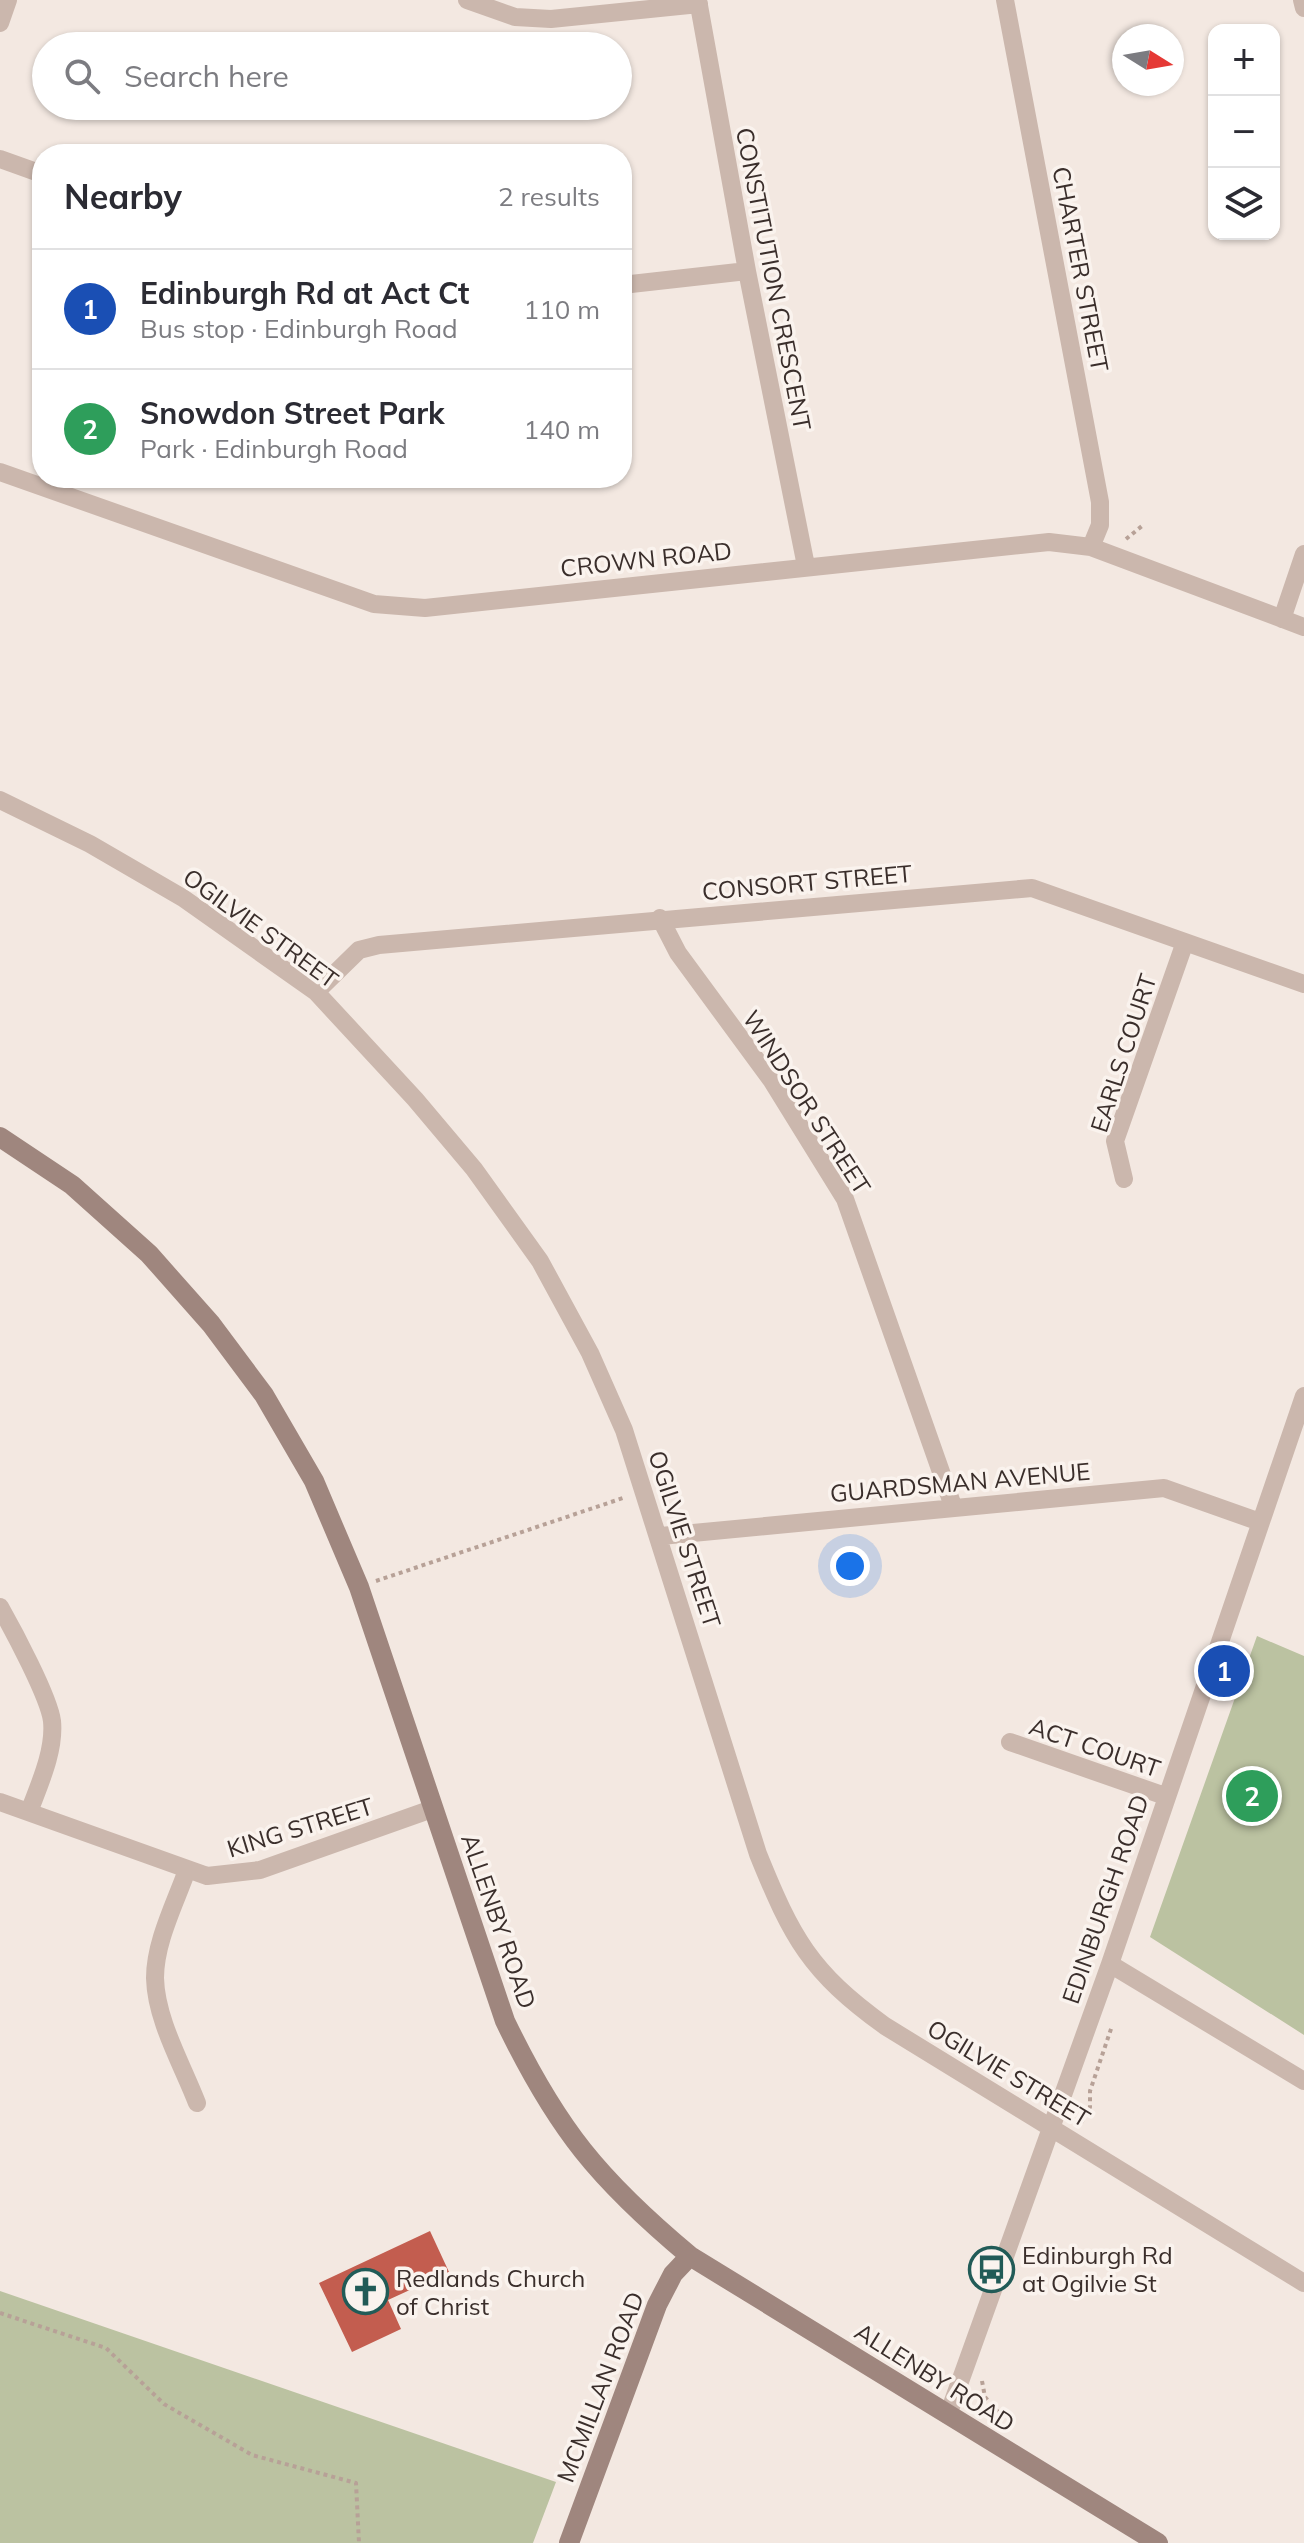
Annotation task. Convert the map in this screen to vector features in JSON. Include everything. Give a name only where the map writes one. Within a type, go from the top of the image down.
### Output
[{"type":"main road","name":"ALLENBY ROAD","points":[[0,1137],[72,1185],[149,1254],[211,1324],[264,1395],[314,1481],[359,1587],[505,2021],[537,2088],[589,2161],[630,2206],[690,2256],[1158,2543]]},
{"type":"main road","name":"MCMILLAN ROAD","points":[[569,2543],[657,2305],[673,2274],[690,2256]]},
{"type":"street","points":[[0,23],[8,0]]},
{"type":"street","points":[[467,0],[515,17],[551,19],[698,2]]},
{"type":"street","name":"CHARTER STREET","points":[[1005,0],[1100,502],[1100,525],[1091,547]]},
{"type":"street","points":[[1302,0],[1304,8]]},
{"type":"street","name":"CONSTITUTION CRESCENT","points":[[698,2],[747,271],[806,566]]},
{"type":"street","points":[[0,159],[32,170]]},
{"type":"street","points":[[632,284],[747,271]]},
{"type":"street","name":"CROWN ROAD","points":[[0,472],[32,483]]},
{"type":"street","name":"CROWN ROAD","points":[[45,488],[374,604],[399,608],[425,608],[1049,542],[1091,547],[1304,627]]},
{"type":"street","points":[[1282,619],[1304,554]]},
{"type":"street","name":"OGILVIE STREET","points":[[0,800],[90,844],[183,898],[316,992],[415,1099],[474,1169],[540,1261],[590,1353],[624,1430],[661,1536],[758,1854],[781,1910],[809,1960],[844,1996],[885,2026],[1304,2283]]},
{"type":"street","name":"CONSORT STREET","points":[[316,992],[359,950],[379,945],[660,918],[1032,888],[1304,984]]},
{"type":"street","name":"WINDSOR STREET","points":[[660,918],[678,953],[772,1081],[845,1199],[953,1506]]},
{"type":"street","name":"EARLS COURT","points":[[1124,1179],[1115,1141],[1185,942]]},
{"type":"street","name":"EDINBURGH ROAD","points":[[948,2415],[1110,1964],[1304,1396]]},
{"type":"street","name":"GUARDSMAN AVENUE","points":[[661,1536],[1164,1488],[1260,1522]]},
{"type":"street","points":[[0,1607],[18,1638],[52,1721],[45,1767],[29,1812]]},
{"type":"street","name":"ACT COURT","points":[[1010,1742],[1165,1796]]},
{"type":"street","name":"KING STREET","points":[[0,1802],[207,1876],[231,1876],[260,1870],[432,1809]]},
{"type":"street","points":[[187,1870],[160,1946],[155,1978],[160,2007],[197,2103]]},
{"type":"street","points":[[1110,1964],[1304,2081]]},
{"type":"path","points":[[1126,539],[1142,526]]},
{"type":"path","points":[[359,1587],[644,1491]]},
{"type":"path","points":[[0,2313],[106,2348],[164,2404],[252,2455],[356,2483],[359,2543]]},
{"type":"green space","points":[[1257,1636],[1304,1656],[1304,2035],[1150,1937]]},
{"type":"green space","points":[[0,2291],[556,2482],[533,2543],[0,2543]]},
{"type":"building","name":"Redlands Church of Christ","points":[[430,2231],[449,2272],[388,2300],[401,2329],[352,2352],[319,2283]]},
{"type":"place","name":"Edinburgh Rd at Act Ct","points":[[1224,1671]]},
{"type":"place","name":"Snowdon Street Park","points":[[1252,1796]]},
{"type":"place","name":"Edinburgh Rd at Ogilvie St","points":[[991,2269]]},
{"type":"place","name":"Redlands Church of Christ","points":[[365,2292]]}]
